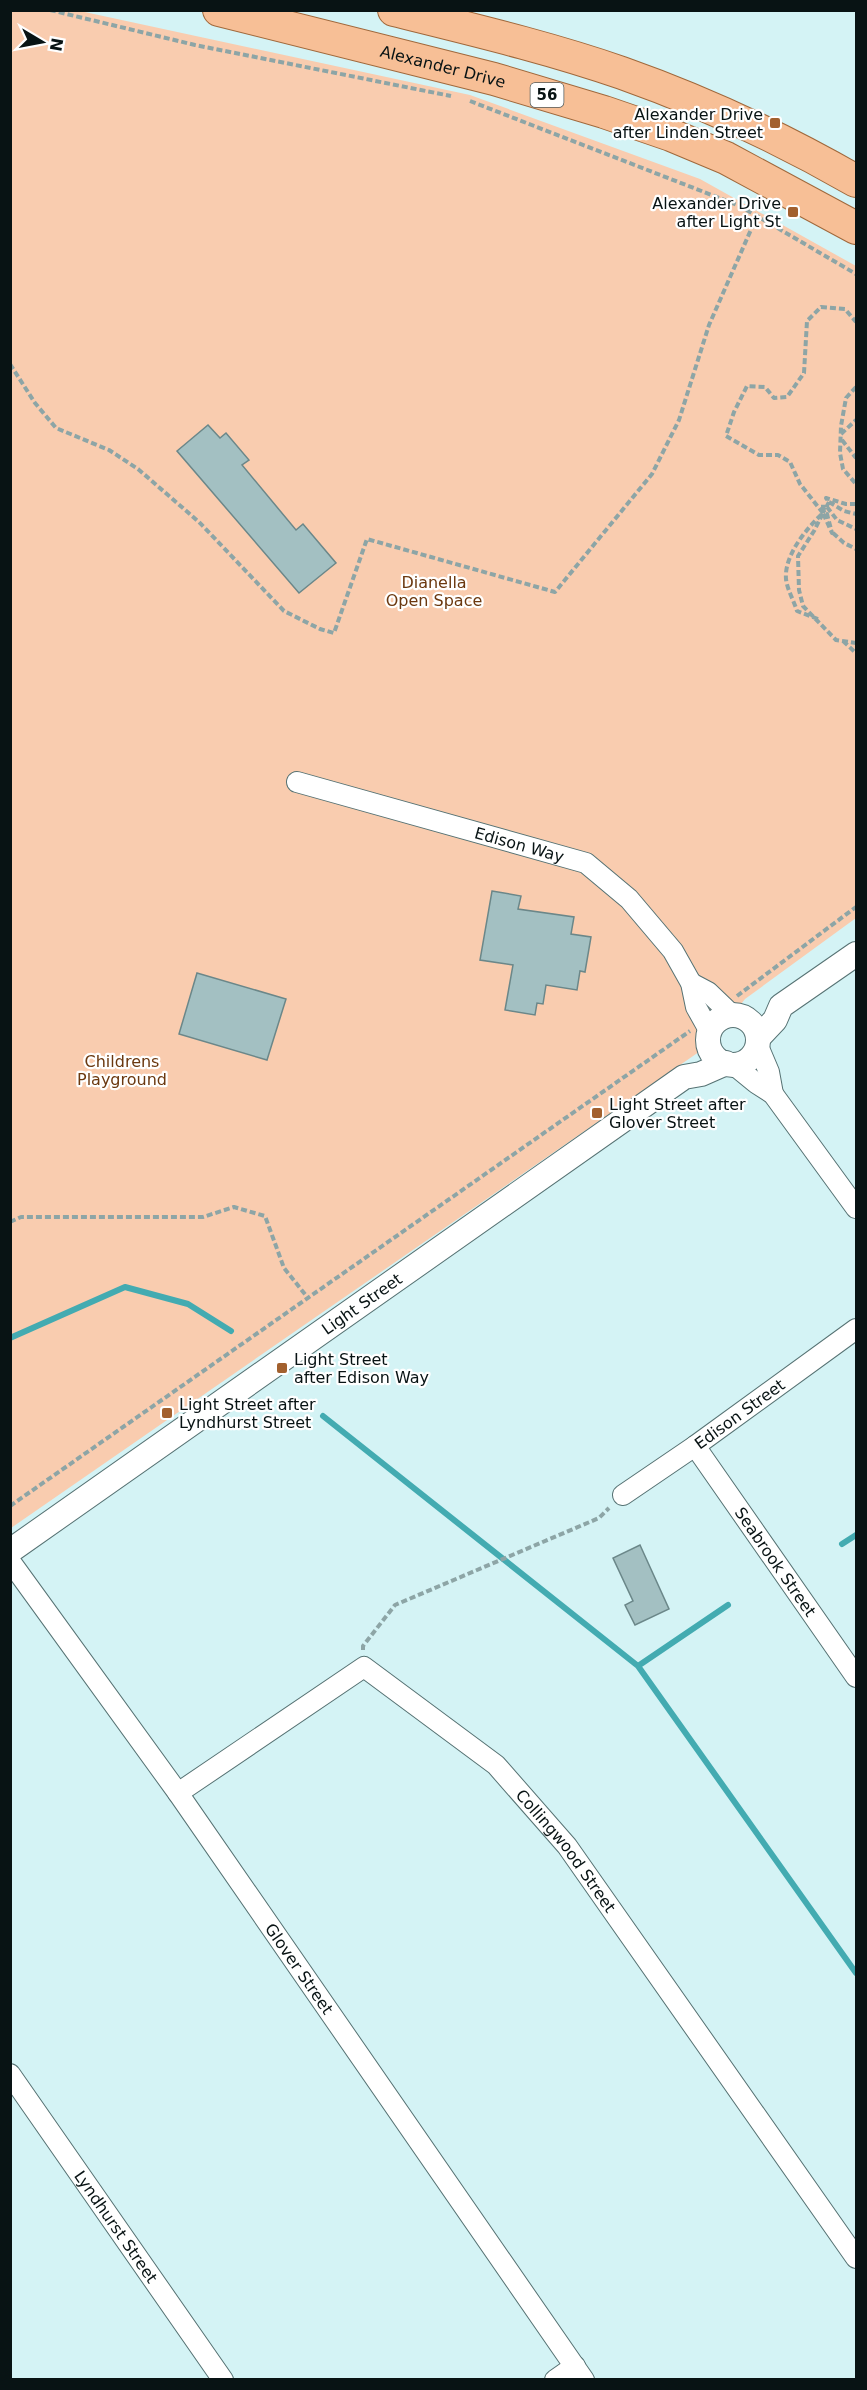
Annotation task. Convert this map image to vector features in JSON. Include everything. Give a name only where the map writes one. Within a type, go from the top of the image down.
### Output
[{"type":"main road","name":"Alexander Drive","points":[[219,10],[252,14],[494,80],[604,112],[672,135],[726,158],[856,228]]},
{"type":"main road","points":[[394,10],[517,41],[621,72],[720,111],[773,135],[856,181]]},
{"type":"street","name":"Edison Way","points":[[297,782],[586,863],[629,899],[672,951],[691,983],[696,1007],[708,1032]]},
{"type":"street","points":[[730,1064],[749,1059],[758,1042],[775,1020],[780,1006],[856,954]]},
{"type":"street","name":"Edison Way","points":[[691,983],[708,992],[732,1012]]},
{"type":"street","points":[[780,1006],[767,1005],[732,1012],[716,1021],[708,1032],[713,1054],[774,1094],[856,1208]]},
{"type":"street","points":[[732,1012],[752,1023],[774,1094]]},
{"type":"street","name":"Light Street","points":[[684,1077],[708,1032]]},
{"type":"street","name":"Light Street","points":[[10,1551],[684,1077],[730,1064]]},
{"type":"street","name":"Edison Street","points":[[623,1495],[695,1446],[856,1329]]},
{"type":"street","name":"Seabrook Street","points":[[695,1446],[856,1677]]},
{"type":"street","name":"Glover Street","points":[[10,1561],[178,1793],[579,2373]]},
{"type":"street","points":[[178,1793],[364,1667]]},
{"type":"street","name":"Collingwood Street","points":[[364,1667],[496,1765],[567,1846],[856,2258]]},
{"type":"street","name":"Lyndhurst Street","points":[[10,2074],[223,2379]]},
{"type":"street","points":[[555,2379],[579,2373]]},
{"type":"path","points":[[50,10],[195,45],[455,97]]},
{"type":"path","points":[[466,99],[740,207],[856,274]]},
{"type":"path","points":[[10,364],[35,403],[56,428],[109,450],[138,469],[199,522],[284,611],[320,629],[334,633],[367,539],[555,592],[652,474],[678,420],[710,325],[757,216]]},
{"type":"path","points":[[856,322],[845,309],[821,307],[807,321],[804,373],[787,397],[774,398],[765,387],[747,386],[734,412],[726,436],[759,455],[778,455],[790,462],[800,484],[823,513],[832,533],[856,549]]},
{"type":"path","points":[[856,387],[846,398],[841,437],[843,469],[856,484]]},
{"type":"path","points":[[841,437],[856,420]]},
{"type":"path","points":[[841,437],[856,458]]},
{"type":"path","points":[[828,500],[830,498],[846,504],[856,504]]},
{"type":"path","points":[[828,500],[824,511],[823,504],[823,513],[798,556],[799,590],[803,606],[836,640],[856,643]]},
{"type":"path","points":[[828,500],[844,511],[856,514]]},
{"type":"path","points":[[827,507],[837,520],[856,529]]},
{"type":"path","points":[[818,619],[797,611],[786,578],[790,556],[808,527],[823,513]]},
{"type":"path","points":[[842,640],[856,653]]},
{"type":"path","points":[[732,1012],[856,907]]},
{"type":"path","points":[[10,1506],[308,1298],[708,1032]]},
{"type":"path","points":[[10,1222],[21,1217],[203,1217],[234,1207],[265,1216],[284,1268],[308,1298]]},
{"type":"path","points":[[364,1667],[363,1646],[394,1605],[599,1518],[623,1495]]},
{"type":"green space","name":"Dianella Open Space","points":[[11,11],[80,11],[470,95],[700,179],[856,266],[856,918],[745,999],[709,1045],[11,1528]]},
{"type":"building","points":[[208,425],[220,438],[226,433],[249,460],[242,465],[296,530],[303,524],[336,563],[299,593],[177,451]]},
{"type":"building","points":[[492,891],[521,896],[518,909],[574,917],[571,934],[591,937],[585,972],[580,971],[577,990],[546,985],[543,1004],[537,1003],[535,1015],[505,1010],[513,965],[480,960]]},
{"type":"building","points":[[197,973],[286,999],[267,1060],[179,1034]]},
{"type":"building","points":[[640,1545],[669,1609],[635,1625],[625,1605],[633,1601],[613,1558]]},
{"type":"waterway","points":[[10,1338],[125,1287],[188,1304],[231,1331]]},
{"type":"waterway","points":[[323,1416],[638,1666],[856,1973]]},
{"type":"waterway","points":[[842,1544],[856,1535]]},
{"type":"waterway","points":[[638,1666],[728,1605]]},
{"type":"place","name":"Alexander Drive after Linden Street","points":[[775,123]]},
{"type":"place","name":"Alexander Drive after Light St","points":[[793,212]]},
{"type":"place","name":"Light Street after Glover Street","points":[[597,1113]]},
{"type":"place","name":"Light Street after Edison Way","points":[[282,1368]]},
{"type":"place","name":"Light Street after Lyndhurst Street","points":[[167,1413]]},
{"type":"park label","name":"Childrens Playground","points":[[122,1070]]}]
